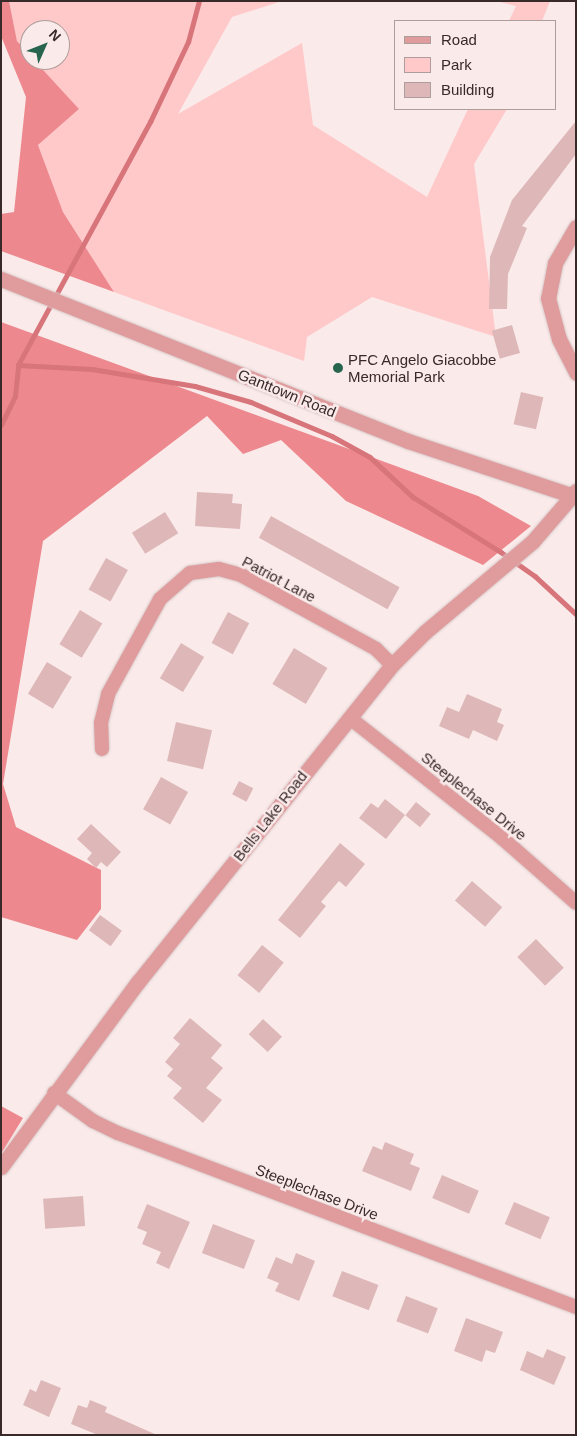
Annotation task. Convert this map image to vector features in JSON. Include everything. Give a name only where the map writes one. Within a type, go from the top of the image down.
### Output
[{"type":"street","points":[[576,227],[555,263],[548,298],[558,339],[576,374]]},
{"type":"street","name":"Ganttown Road","points":[[1,279],[45,295],[408,442],[575,495]]},
{"type":"street","name":"Bells Lake Road","points":[[1,1167],[54,1093],[392,665],[425,632],[521,551],[575,495]]},
{"type":"street","name":"Patriot Lane","points":[[102,749],[101,723],[108,694],[156,604],[169,589],[190,573],[219,569],[242,575],[376,649],[392,665]]},
{"type":"street","name":"Steeplechase Drive","points":[[350,718],[502,838],[576,903]]},
{"type":"street","name":"Steeplechase Drive","points":[[54,1093],[93,1121],[118,1133],[576,1307]]},
{"type":"green space","points":[[9,1],[282,1],[232,17],[178,114],[302,43],[313,125],[427,197],[468,110],[506,110],[474,164],[496,337],[372,297],[307,337],[304,361],[114,292],[63,212],[38,145],[79,109],[43,70],[70,70],[70,20],[20,20],[20,44],[17,41]]},
{"type":"green space","points":[[496,1],[550,1],[542,20],[509,20],[516,6]]},
{"type":"shaded area","points":[[1,1],[9,1],[17,41],[20,44],[20,70],[43,70],[79,109],[38,145],[63,212],[114,292],[1,251],[1,214],[14,212],[26,97],[1,36]]},
{"type":"shaded area","points":[[1,322],[478,496],[531,526],[483,565],[346,501],[281,440],[243,454],[207,416],[43,541],[3,784],[16,827],[101,870],[101,909],[77,940],[1,917]]},
{"type":"shaded area","points":[[1,1106],[23,1118],[1,1154]]},
{"type":"building","points":[[576,121],[576,154],[522,226],[527,228],[508,274],[507,309],[489,309],[490,257],[512,200]]},
{"type":"building","points":[[512,325],[520,353],[500,359],[492,331]]},
{"type":"building","points":[[521,392],[543,397],[536,429],[514,424]]},
{"type":"building","points":[[197,492],[233,494],[232,503],[242,504],[240,529],[195,526]]},
{"type":"building","points":[[165,512],[178,533],[145,554],[132,533]]},
{"type":"building","points":[[271,516],[400,587],[387,609],[259,538]]},
{"type":"building","points":[[106,558],[128,570],[110,602],[89,589]]},
{"type":"building","points":[[80,610],[102,623],[82,658],[59,644]]},
{"type":"building","points":[[228,612],[249,623],[233,654],[212,643]]},
{"type":"building","points":[[181,643],[204,657],[183,692],[160,678]]},
{"type":"building","points":[[294,648],[327,668],[306,704],[272,684]]},
{"type":"building","points":[[47,662],[72,677],[53,709],[28,694]]},
{"type":"building","points":[[467,694],[502,709],[497,722],[504,725],[497,741],[473,730],[469,739],[439,726],[447,707],[459,712]]},
{"type":"building","points":[[176,722],[212,730],[203,769],[167,761]]},
{"type":"building","points":[[161,777],[188,792],[170,824],[143,809]]},
{"type":"building","points":[[239,781],[253,788],[246,802],[232,794]]},
{"type":"building","points":[[385,799],[405,815],[386,839],[359,818],[371,803],[378,808]]},
{"type":"building","points":[[416,802],[431,814],[420,827],[405,815]]},
{"type":"building","points":[[91,824],[121,852],[107,867],[101,862],[96,868],[87,859],[92,853],[77,839]]},
{"type":"building","points":[[340,843],[365,864],[346,887],[339,881],[321,902],[326,906],[300,938],[278,920]]},
{"type":"building","points":[[472,881],[502,907],[485,927],[455,901]]},
{"type":"building","points":[[100,915],[122,931],[111,946],[89,930]]},
{"type":"building","points":[[536,939],[564,968],[545,986],[517,957]]},
{"type":"building","points":[[262,945],[284,963],[259,993],[237,975]]},
{"type":"building","points":[[190,1018],[222,1045],[211,1058],[223,1068],[206,1088],[222,1100],[203,1123],[173,1098],[182,1088],[167,1076],[173,1069],[165,1062],[180,1044],[173,1038]]},
{"type":"building","points":[[263,1019],[282,1037],[268,1052],[249,1034]]},
{"type":"building","points":[[385,1142],[414,1154],[410,1164],[420,1168],[411,1191],[362,1171],[373,1146],[382,1150]]},
{"type":"building","points":[[442,1175],[479,1191],[469,1214],[432,1198]]},
{"type":"building","points":[[83,1196],[85,1226],[45,1229],[43,1199]]},
{"type":"building","points":[[514,1202],[550,1217],[541,1239],[505,1224]]},
{"type":"building","points":[[147,1204],[190,1222],[169,1269],[156,1263],[161,1252],[142,1244],[147,1232],[137,1228]]},
{"type":"building","points":[[213,1224],[255,1240],[244,1269],[202,1253]]},
{"type":"building","points":[[296,1253],[315,1261],[299,1301],[275,1291],[279,1283],[267,1278],[276,1257],[292,1264]]},
{"type":"building","points":[[342,1271],[378,1285],[369,1310],[332,1296]]},
{"type":"building","points":[[406,1296],[438,1308],[428,1333],[396,1321]]},
{"type":"building","points":[[466,1318],[503,1332],[495,1353],[486,1350],[482,1362],[454,1351]]},
{"type":"building","points":[[547,1349],[566,1357],[554,1385],[520,1370],[527,1351],[543,1358]]},
{"type":"building","points":[[41,1380],[61,1388],[49,1417],[23,1405],[30,1389],[36,1392]]},
{"type":"building","points":[[90,1400],[107,1407],[105,1412],[157,1435],[98,1435],[71,1424],[78,1405],[87,1408]]},
{"type":"waterway","points":[[1,425],[15,396],[18,365],[150,122],[188,42],[199,1]]},
{"type":"waterway","points":[[18,365],[92,369],[195,386],[251,402],[332,436],[370,457],[413,497],[501,552],[535,576],[576,614]]},
{"type":"place","name":"PFC Angelo Giacobbe Memorial Park","points":[[338,368]]}]
